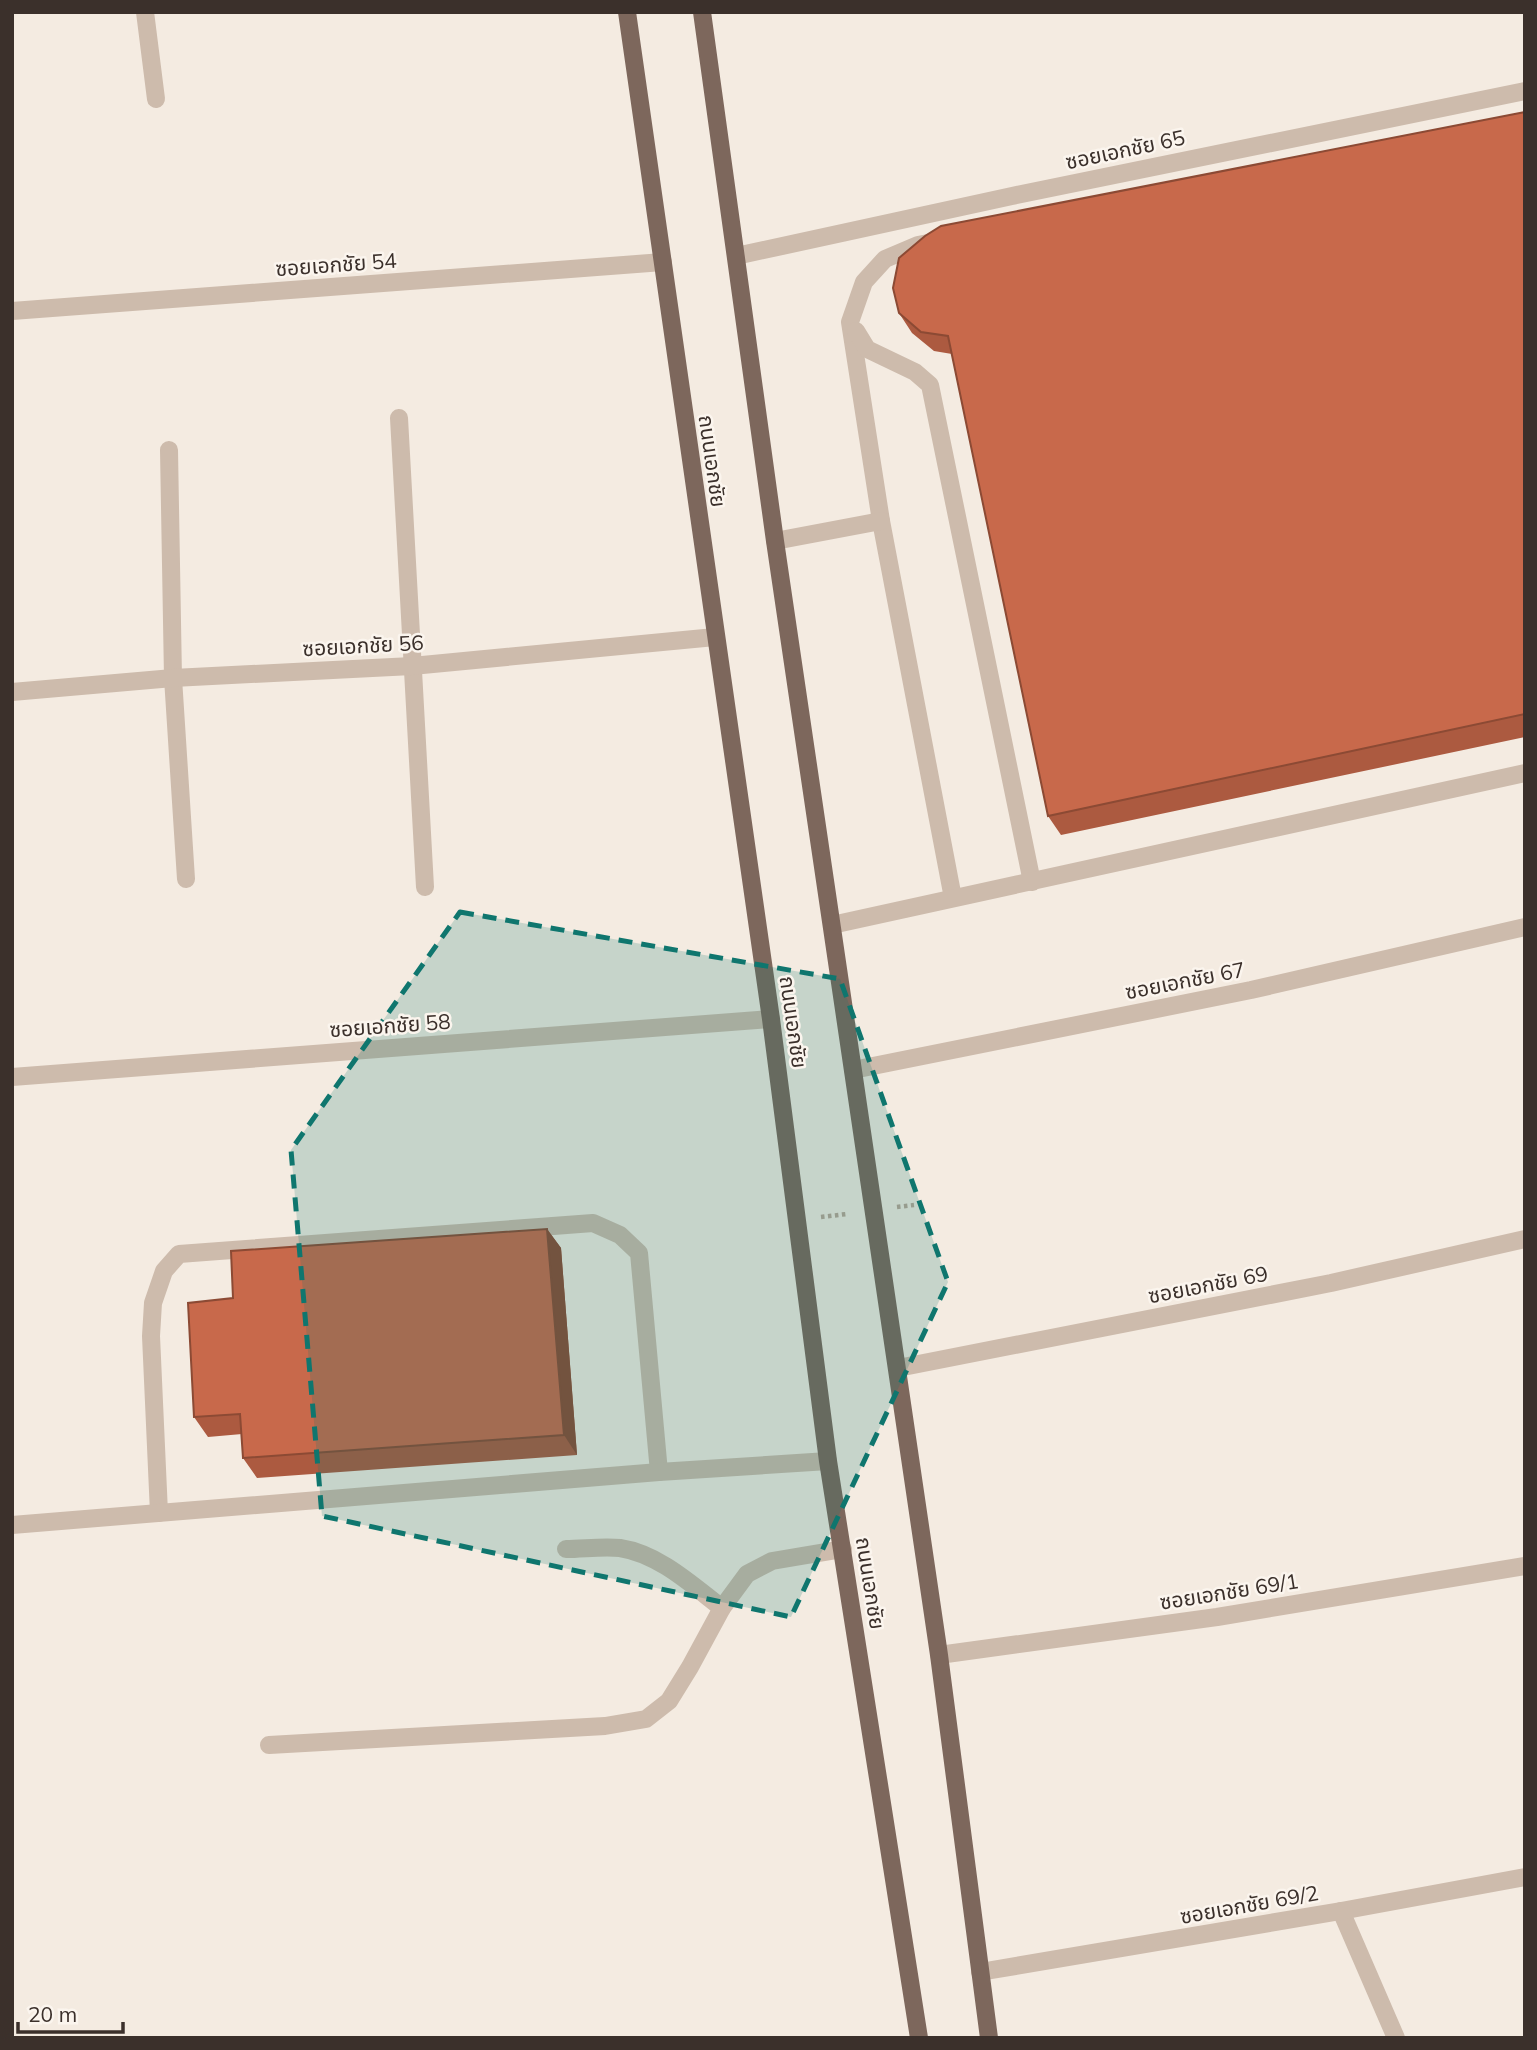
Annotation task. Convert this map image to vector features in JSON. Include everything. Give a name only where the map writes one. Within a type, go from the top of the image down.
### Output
[{"type":"main road","name":"ถนนเอกชัย","points":[[628,12],[771,1019],[828,1461],[919,2038]]},
{"type":"main road","points":[[702,12],[775,541],[939,1655],[989,2038]]},
{"type":"street","points":[[145,12],[156,99]]},
{"type":"street","name":"ซอยเอกชัย 65","points":[[736,257],[1012,196],[1525,91]]},
{"type":"street","points":[[945,240],[918,245],[885,259],[863,282],[850,321],[881,521],[953,898]]},
{"type":"street","name":"ซอยเอกชัย 54","points":[[12,311],[663,262]]},
{"type":"street","points":[[850,321],[867,349],[915,372],[930,385],[1032,882]]},
{"type":"street","points":[[399,418],[425,887]]},
{"type":"street","points":[[169,450],[173,678],[186,879]]},
{"type":"street","points":[[775,541],[881,521]]},
{"type":"street","name":"ซอยเอกชัย 56","points":[[12,692],[173,678],[412,666],[715,637]]},
{"type":"street","points":[[832,925],[1525,773]]},
{"type":"street","name":"ซอยเอกชัย 67","points":[[853,1070],[1251,990],[1525,927]]},
{"type":"street","name":"ซอยเอกชัย 58","points":[[12,1077],[771,1019]]},
{"type":"street","points":[[159,1513],[151,1336],[153,1303],[164,1271],[179,1254],[593,1223],[620,1235],[639,1252],[659,1472]]},
{"type":"street","name":"ซอยเอกชัย 69","points":[[898,1368],[1331,1283],[1525,1239]]},
{"type":"street","points":[[12,1525],[659,1472],[828,1461]]},
{"type":"street","points":[[566,1549],[620,1548],[650,1557],[722,1608]]},
{"type":"street","points":[[269,1745],[605,1726],[646,1719],[668,1701],[722,1608],[747,1574],[772,1561],[843,1549]]},
{"type":"street","name":"ซอยเอกชัย 69/1","points":[[939,1655],[1217,1617],[1525,1566]]},
{"type":"street","name":"ซอยเอกชัย 69/2","points":[[980,1972],[1525,1877]]},
{"type":"street","points":[[1341,1911],[1396,2038]]},
{"type":"path","points":[[888,1208],[914,1205]]},
{"type":"path","points":[[810,1219],[849,1213]]},
{"type":"highlighted area","points":[[460,912],[840,979],[948,1282],[791,1617],[322,1516],[291,1150]]},
{"type":"building","points":[[1525,112],[1525,714],[1048,816],[948,336],[921,332],[899,313],[893,288],[899,258],[941,226]]},
{"type":"building","points":[[547,1229],[564,1435],[243,1458],[240,1414],[194,1417],[188,1303],[233,1298],[231,1251]]}]
